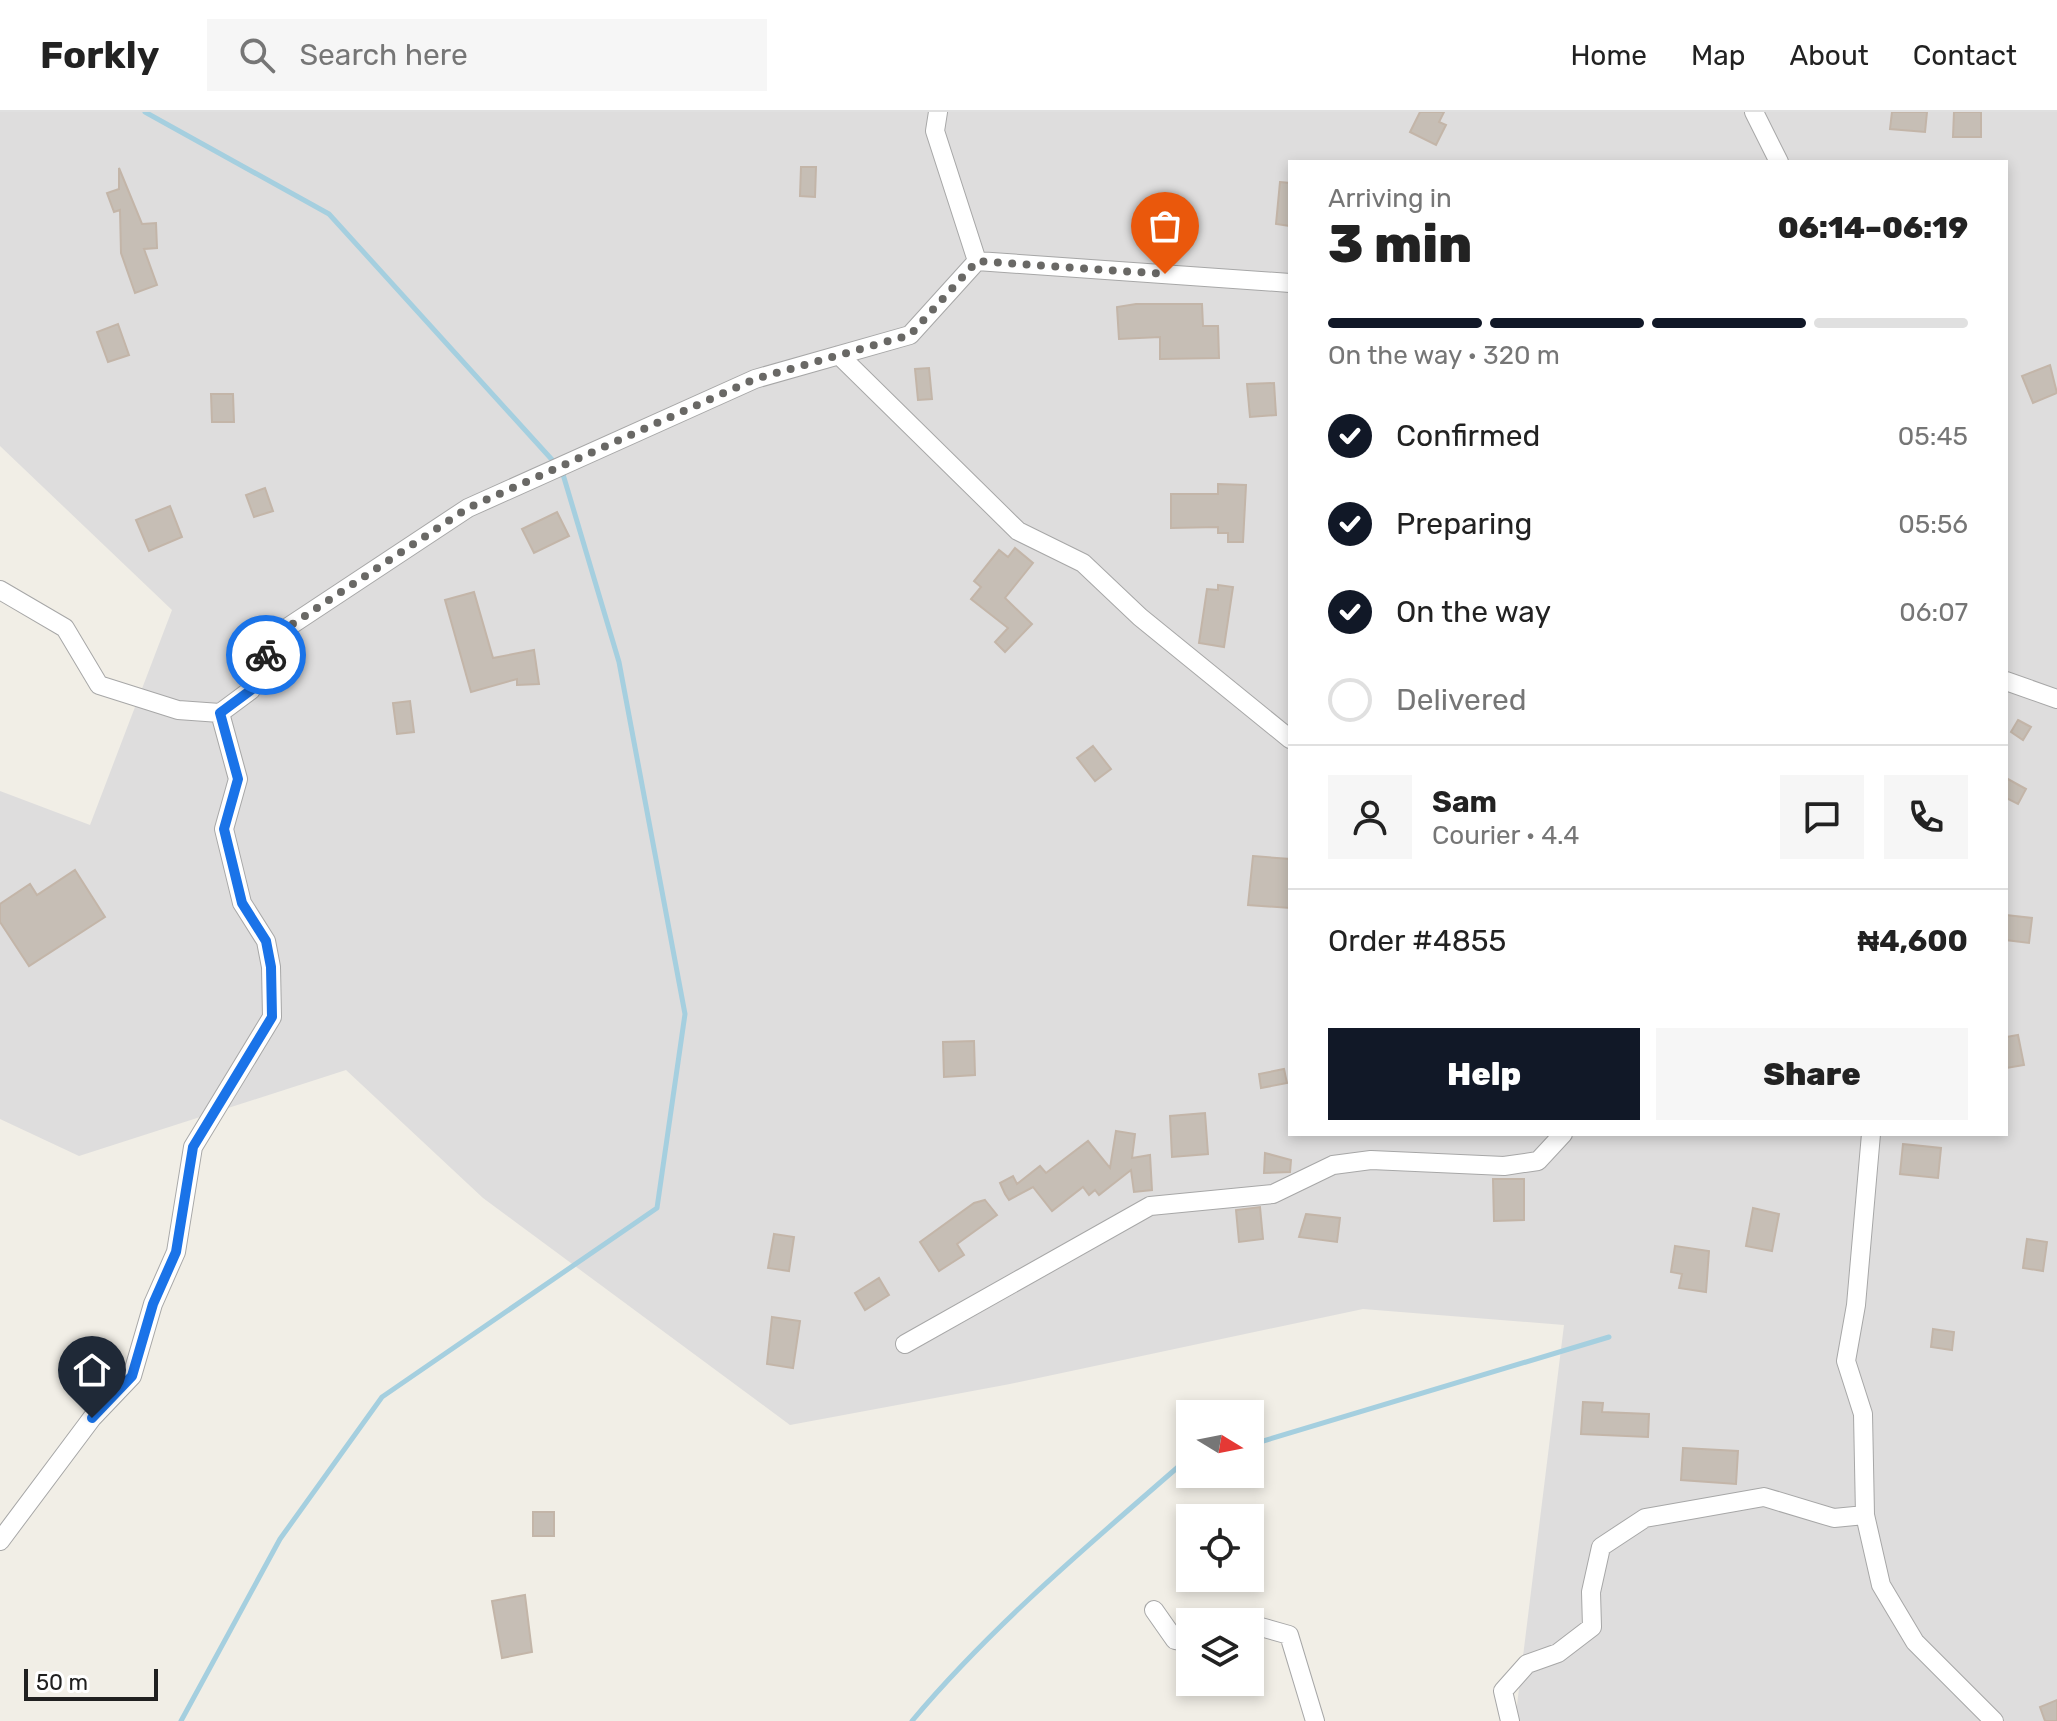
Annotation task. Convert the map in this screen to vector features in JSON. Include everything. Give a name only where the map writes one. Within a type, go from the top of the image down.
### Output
[{"type":"street","points":[[938,112],[935,131],[977,261]]},
{"type":"street","points":[[1754,112],[1778,160]]},
{"type":"street","points":[[977,261],[1288,283]]},
{"type":"street","points":[[0,590],[65,628],[99,685],[178,710],[220,713],[251,690],[273,637],[468,508],[755,379],[910,335],[977,261]]},
{"type":"street","points":[[839,355],[1018,531],[1083,563],[1140,617],[1288,737]]},
{"type":"street","points":[[2008,682],[2057,699]]},
{"type":"street","points":[[0,1541],[92,1418],[132,1376],[153,1304],[176,1252],[193,1147],[272,1017],[271,967],[266,941],[242,903],[224,829],[238,779],[220,713]]},
{"type":"street","points":[[905,1344],[1150,1206],[1273,1194],[1333,1165],[1371,1160],[1504,1166],[1538,1161],[1561,1136]]},
{"type":"street","points":[[1871,1136],[1856,1305],[1846,1361],[1863,1414],[1865,1515],[1881,1585],[1915,1642],[1994,1721]]},
{"type":"street","points":[[1510,1721],[1503,1691],[1527,1664],[1558,1653],[1592,1627],[1591,1592],[1601,1547],[1645,1518],[1764,1497],[1834,1518],[1865,1515]]},
{"type":"street","points":[[1154,1610],[1176,1640]]},
{"type":"street","points":[[1264,1628],[1289,1635],[1315,1721]]},
{"type":"shaded area","points":[[0,112],[2057,112],[2057,1721],[1515,1721],[1564,1325],[1363,1309],[1010,1384],[790,1425],[483,1198],[346,1070],[79,1156],[0,1119],[0,791],[90,825],[172,610],[0,446]]},
{"type":"building","points":[[1420,112],[1444,112],[1439,122],[1446,125],[1436,145],[1410,132]]},
{"type":"building","points":[[1892,112],[1927,112],[1925,132],[1890,129]]},
{"type":"building","points":[[1954,112],[1981,112],[1981,137],[1953,137]]},
{"type":"building","points":[[801,167],[816,167],[815,197],[800,196]]},
{"type":"building","points":[[119,168],[142,224],[156,223],[157,248],[144,249],[157,285],[135,293],[121,253],[120,210],[114,212],[107,193],[119,189]]},
{"type":"building","points":[[1280,182],[1288,183],[1288,226],[1276,224]]},
{"type":"building","points":[[1202,304],[1203,326],[1218,326],[1219,358],[1160,359],[1160,337],[1119,339],[1117,307]]},
{"type":"building","points":[[118,324],[129,355],[108,362],[97,332]]},
{"type":"building","points":[[2050,365],[2057,393],[2033,403],[2022,376]]},
{"type":"building","points":[[929,368],[932,399],[918,400],[915,369]]},
{"type":"building","points":[[1274,383],[1276,415],[1250,417],[1247,384]]},
{"type":"building","points":[[211,394],[233,394],[234,422],[212,422]]},
{"type":"building","points":[[1218,484],[1246,485],[1243,542],[1228,542],[1228,533],[1218,533],[1218,527],[1171,528],[1171,494],[1218,494]]},
{"type":"building","points":[[265,488],[273,511],[254,517],[246,495]]},
{"type":"building","points":[[170,506],[182,537],[149,551],[136,520]]},
{"type":"building","points":[[557,512],[569,536],[534,553],[522,529]]},
{"type":"building","points":[[1015,548],[1033,563],[1005,598],[1032,624],[1005,652],[995,642],[1008,628],[971,599],[981,587],[974,581],[999,550],[1008,557]]},
{"type":"building","points":[[1218,585],[1233,587],[1224,647],[1199,643],[1207,589],[1218,590]]},
{"type":"building","points":[[474,592],[493,658],[534,650],[539,684],[517,685],[517,679],[471,692],[445,600]]},
{"type":"building","points":[[410,701],[414,732],[397,734],[393,703]]},
{"type":"building","points":[[2018,720],[2031,727],[2023,740],[2011,732]]},
{"type":"building","points":[[1093,746],[1111,769],[1095,781],[1077,758]]},
{"type":"building","points":[[2008,779],[2026,789],[2018,804],[2008,799]]},
{"type":"building","points":[[1253,856],[1288,859],[1288,908],[1248,905]]},
{"type":"building","points":[[75,870],[105,917],[29,966],[0,922],[0,904],[30,884],[37,895]]},
{"type":"building","points":[[2008,915],[2032,918],[2029,943],[2008,940]]},
{"type":"building","points":[[2018,1035],[2024,1065],[2008,1068],[2008,1037]]},
{"type":"building","points":[[974,1041],[975,1075],[944,1077],[943,1042]]},
{"type":"building","points":[[1284,1069],[1287,1083],[1261,1088],[1259,1074]]},
{"type":"building","points":[[1205,1113],[1208,1154],[1172,1157],[1170,1116]]},
{"type":"building","points":[[1116,1131],[1135,1134],[1132,1158],[1150,1155],[1152,1190],[1134,1192],[1131,1170],[1099,1195],[1095,1190],[1089,1195],[1083,1187],[1052,1211],[1033,1187],[1009,1200],[1005,1194],[1000,1183],[1013,1176],[1017,1184],[1040,1166],[1046,1173],[1088,1141],[1110,1168]]},
{"type":"building","points":[[1903,1144],[1941,1148],[1938,1178],[1900,1174]]},
{"type":"building","points":[[1265,1153],[1291,1160],[1290,1172],[1264,1173]]},
{"type":"building","points":[[1493,1179],[1524,1179],[1524,1220],[1494,1221]]},
{"type":"building","points":[[985,1200],[997,1215],[957,1244],[964,1255],[939,1271],[920,1242],[974,1203]]},
{"type":"building","points":[[1260,1207],[1263,1239],[1239,1242],[1236,1210]]},
{"type":"building","points":[[1753,1208],[1779,1214],[1772,1251],[1746,1246]]},
{"type":"building","points":[[1306,1214],[1340,1218],[1337,1242],[1299,1237]]},
{"type":"building","points":[[774,1234],[794,1237],[789,1271],[768,1268]]},
{"type":"building","points":[[2027,1239],[2047,1242],[2043,1271],[2023,1268]]},
{"type":"building","points":[[1675,1246],[1709,1251],[1706,1292],[1679,1288],[1682,1274],[1671,1272]]},
{"type":"building","points":[[879,1278],[889,1295],[865,1310],[855,1293]]},
{"type":"building","points":[[772,1317],[800,1321],[793,1368],[767,1364]]},
{"type":"building","points":[[1933,1329],[1954,1332],[1952,1350],[1931,1347]]},
{"type":"building","points":[[1583,1402],[1603,1403],[1602,1412],[1649,1414],[1648,1437],[1581,1434]]},
{"type":"building","points":[[1683,1448],[1738,1451],[1736,1484],[1681,1480]]},
{"type":"building","points":[[533,1512],[554,1512],[554,1536],[533,1536]]},
{"type":"building","points":[[525,1595],[532,1652],[502,1658],[492,1601]]},
{"type":"building","points":[[2057,1700],[2057,1721],[2045,1721],[2040,1707]]},
{"type":"waterway","points":[[145,112],[329,214],[555,463]]},
{"type":"waterway","points":[[181,1721],[280,1539],[382,1397],[657,1208],[685,1014],[619,662],[562,471]]},
{"type":"waterway","points":[[1264,1441],[1609,1337]]},
{"type":"waterway","points":[[912,1721],[942,1686],[1040,1589],[1176,1469]]},
{"type":"way so far","points":[[266,655],[273,637],[468,508],[755,379],[910,335],[977,261],[1165,274]]},
{"type":"route","points":[[92,1418],[132,1376],[153,1304],[176,1252],[187,1166],[193,1147],[272,1017],[271,967],[266,941],[242,903],[224,829],[238,779],[227,749],[220,713],[251,690],[266,655]]}]
